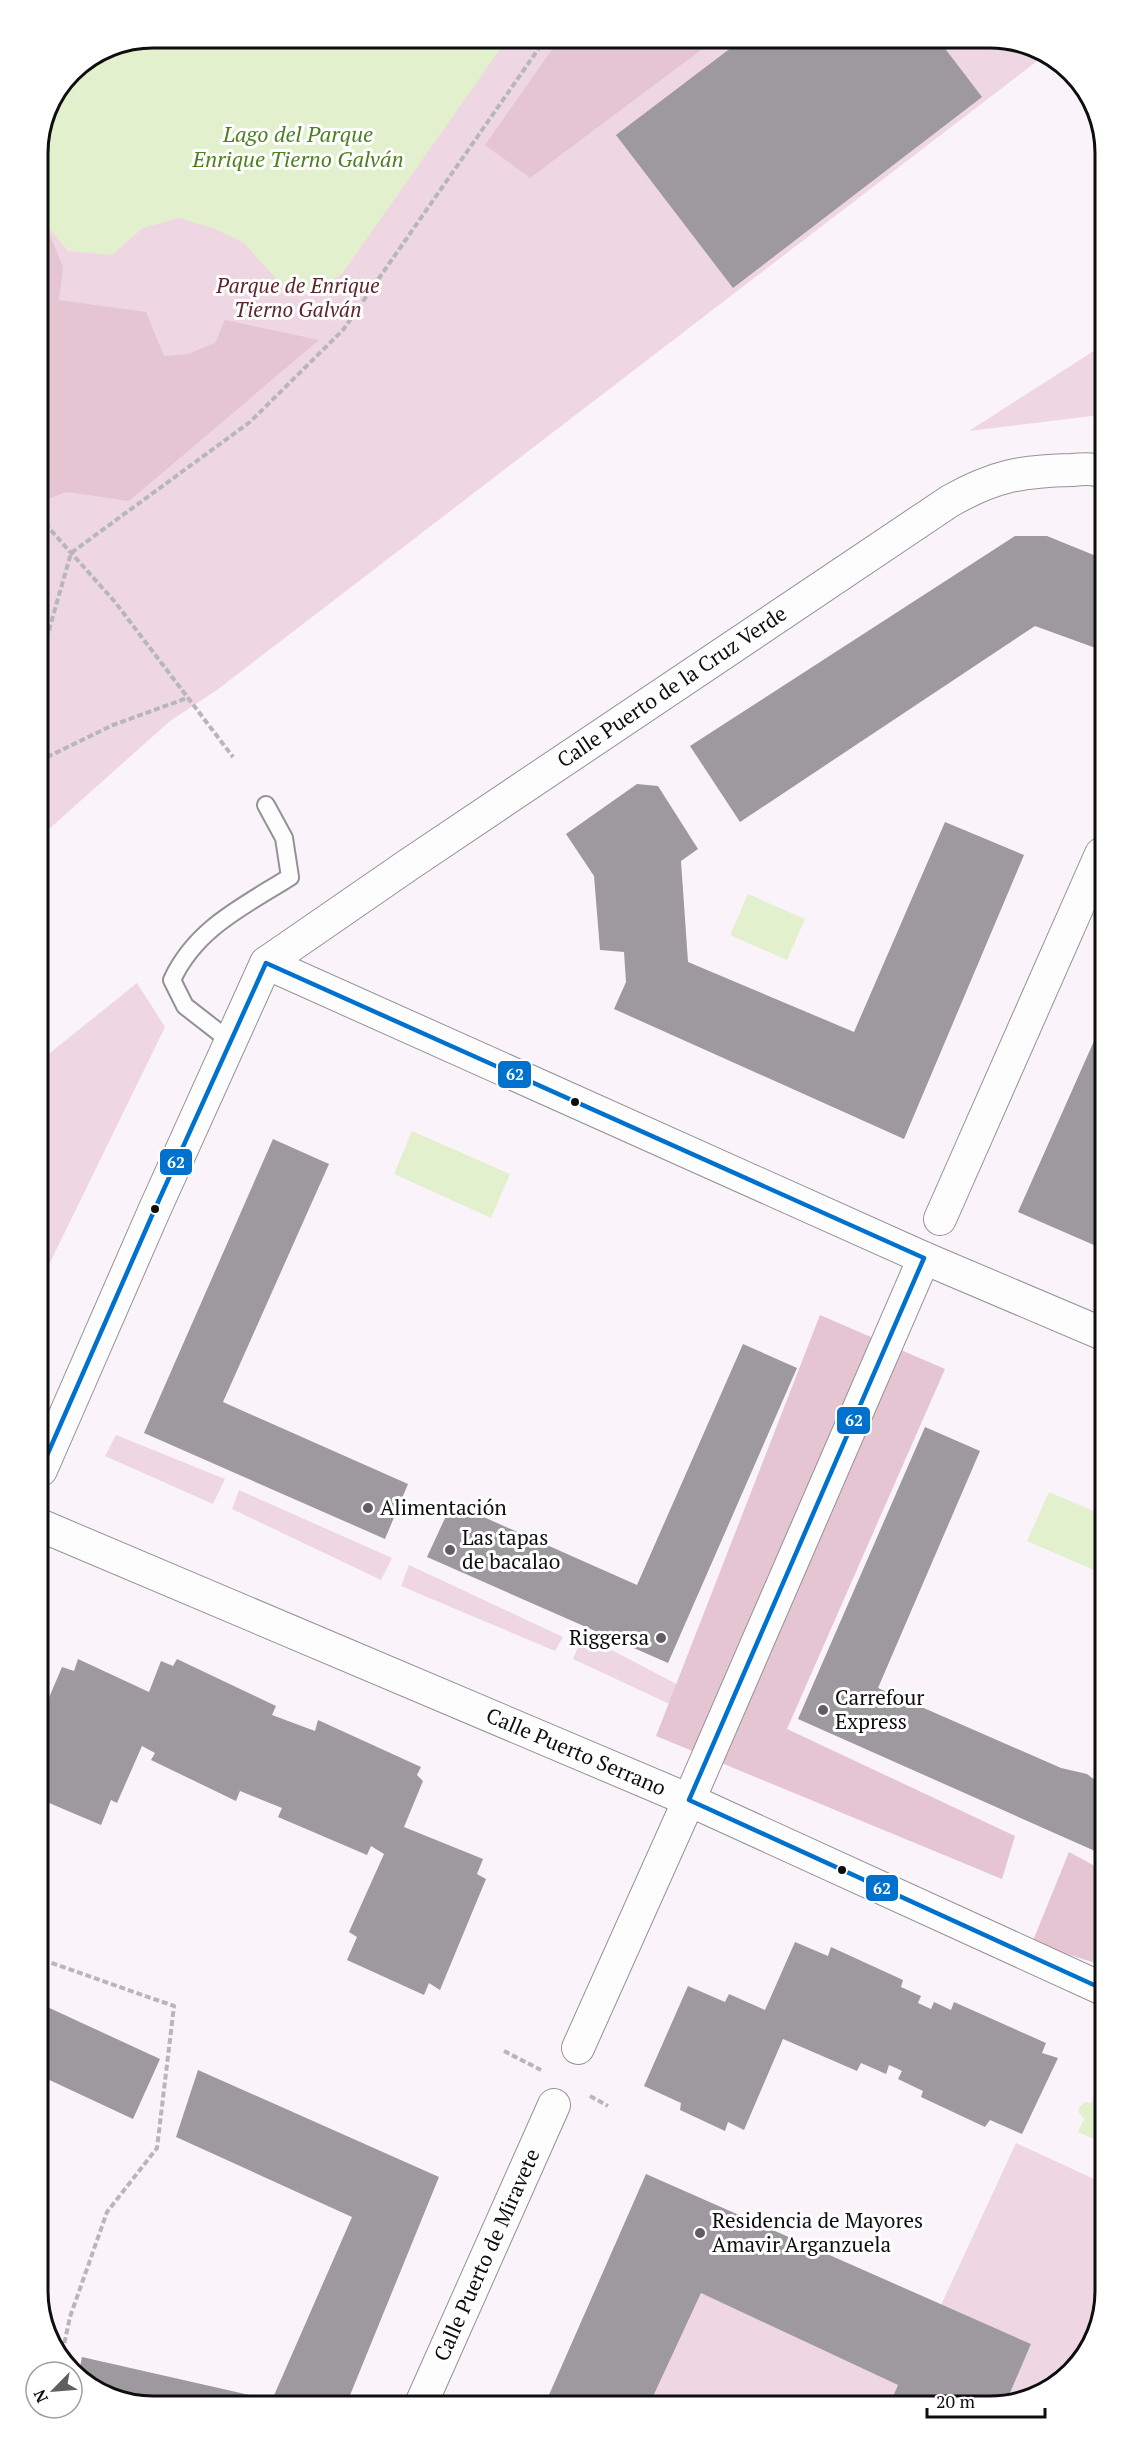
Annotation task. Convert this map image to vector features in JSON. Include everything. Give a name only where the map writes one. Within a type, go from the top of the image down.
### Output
[{"type":"street","name":"Calle Puerto de la Cruz Verde","points":[[266,963],[418,858],[950,501],[975,487],[1004,476],[1051,470],[1095,471]]},
{"type":"street","points":[[940,1219],[1095,868]]},
{"type":"street","points":[[48,1454],[266,963],[924,1258],[1095,1331]]},
{"type":"street","points":[[578,2048],[689,1800],[924,1258]]},
{"type":"street","name":"Calle Puerto Serrano","points":[[48,1529],[689,1800],[1095,1985]]},
{"type":"street","name":"Calle Puerto de Miravete","points":[[425,2396],[554,2105]]},
{"type":"lane","points":[[230,1041],[184,1006],[172,980],[179,965],[213,925],[290,877],[284,838],[266,805]]},
{"type":"path","points":[[48,634],[71,553],[250,422],[343,330],[539,48]]},
{"type":"path","points":[[48,527],[115,602],[233,757]]},
{"type":"path","points":[[48,757],[113,725],[188,698]]},
{"type":"path","points":[[48,1962],[174,2006],[157,2148],[107,2212],[70,2317],[64,2346]]},
{"type":"green space","name":"Parque de Enrique Tierno Galván","points":[[153,48],[997,48],[1011,50],[1039,60],[217,690],[170,721],[48,830],[48,146],[56,113],[66,95],[79,79],[95,66],[113,56],[132,50]]},
{"type":"green space","points":[[1095,350],[1095,416],[969,431]]},
{"type":"green space","points":[[137,983],[165,1027],[48,1267],[48,1055]]},
{"type":"green space","points":[[116,1435],[225,1479],[213,1504],[105,1456]]},
{"type":"green space","points":[[239,1490],[392,1558],[381,1580],[232,1509]]},
{"type":"green space","points":[[409,1565],[563,1637],[555,1651],[401,1586]]},
{"type":"green space","points":[[583,1635],[686,1689],[678,1708],[573,1659]]},
{"type":"green space","points":[[1016,2143],[1095,2179],[1094,2305],[1081,2344],[1054,2374],[1043,2382],[1010,2394],[1031,2344],[941,2305]]},
{"type":"green space","points":[[701,2293],[898,2385],[893,2396],[653,2396]]},
{"type":"shaded area","points":[[553,48],[704,48],[530,178],[485,145]]},
{"type":"shaded area","points":[[48,230],[63,267],[59,300],[146,312],[164,356],[188,354],[215,343],[225,320],[319,340],[129,501],[66,492],[48,499]]},
{"type":"shaded area","points":[[820,1315],[945,1369],[787,1729],[1015,1836],[1002,1879],[656,1736]]},
{"type":"shaded area","points":[[1069,1852],[1095,1866],[1095,1963],[1032,1943]]},
{"type":"water","name":"Lago del Parque Enrique Tierno Galván","points":[[153,48],[501,48],[342,274],[318,290],[287,291],[244,243],[213,228],[179,218],[143,228],[112,255],[68,251],[49,228],[48,146],[56,113],[66,95],[79,79],[95,66],[113,56],[132,50]]},
{"type":"water","points":[[748,894],[805,919],[787,960],[730,935]]},
{"type":"water","points":[[412,1131],[510,1174],[491,1218],[394,1174]]},
{"type":"water","points":[[1049,1492],[1095,1512],[1095,1571],[1027,1541]]},
{"type":"water","points":[[1095,2094],[1095,2140],[1078,2132],[1084,2119],[1079,2113],[1079,2107],[1085,2102],[1091,2103]]},
{"type":"building","points":[[731,48],[945,48],[982,97],[733,288],[616,135]]},
{"type":"building","points":[[1015,536],[1047,536],[1095,556],[1095,648],[1035,626],[740,822],[690,746]]},
{"type":"building","points":[[637,784],[658,786],[698,849],[681,861],[688,962],[854,1032],[945,822],[1024,855],[904,1139],[614,1009],[626,982],[624,952],[600,950],[594,876],[566,834]]},
{"type":"building","points":[[1095,1039],[1095,1246],[1018,1212]]},
{"type":"building","points":[[273,1139],[329,1164],[223,1402],[408,1484],[385,1539],[144,1433]]},
{"type":"building","points":[[743,1344],[797,1368],[668,1663],[427,1557],[452,1503],[637,1585]]},
{"type":"building","points":[[925,1427],[980,1451],[878,1688],[1061,1768],[1087,1774],[1095,1780],[1095,1851],[798,1719]]},
{"type":"building","points":[[78,1659],[149,1692],[161,1661],[173,1666],[177,1659],[276,1706],[272,1715],[315,1731],[318,1720],[421,1767],[417,1775],[423,1781],[404,1827],[483,1859],[477,1874],[486,1879],[440,1990],[429,1983],[424,1995],[347,1960],[357,1937],[349,1932],[384,1854],[371,1846],[367,1855],[278,1817],[282,1808],[240,1791],[236,1801],[151,1760],[155,1753],[142,1746],[117,1803],[111,1800],[101,1825],[48,1803],[48,1700],[62,1667],[74,1671]]},
{"type":"building","points":[[795,1942],[828,1956],[831,1947],[903,1980],[901,1987],[921,1996],[918,2003],[931,2009],[934,2002],[951,2010],[954,2002],[1046,2043],[1042,2053],[1058,2058],[1022,2134],[990,2120],[985,2127],[921,2097],[923,2091],[898,2079],[902,2071],[889,2065],[886,2074],[861,2063],[857,2071],[783,2039],[744,2130],[728,2122],[725,2131],[680,2110],[681,2103],[644,2086],[688,1986],[725,2002],[729,1994],[765,2010]]},
{"type":"building","points":[[48,2007],[160,2059],[133,2119],[48,2079]]},
{"type":"building","points":[[198,2070],[439,2177],[350,2396],[274,2396],[352,2217],[176,2137]]},
{"type":"building","name":"Residencia de Mayores Amavir Arganzuela","points":[[646,2174],[1031,2344],[1010,2394],[990,2396],[893,2396],[898,2385],[701,2293],[653,2396],[549,2396]]},
{"type":"building","points":[[82,2357],[254,2396],[132,2394],[106,2385],[89,2374],[84,2370],[84,2360],[81,2360]]},
{"type":"transit line","name":"62","points":[[48,1453],[266,963],[924,1258],[689,1800],[1095,1985]]},
{"type":"place","name":"Alimentación","points":[[368,1508]]},
{"type":"place","name":"Las tapas de bacalao","points":[[450,1550]]},
{"type":"place","name":"Riggersa","points":[[661,1638]]},
{"type":"place","name":"Carrefour Express","points":[[823,1710]]},
{"type":"place","name":"Residencia de Mayores Amavir Arganzuela","points":[[700,2233]]}]
